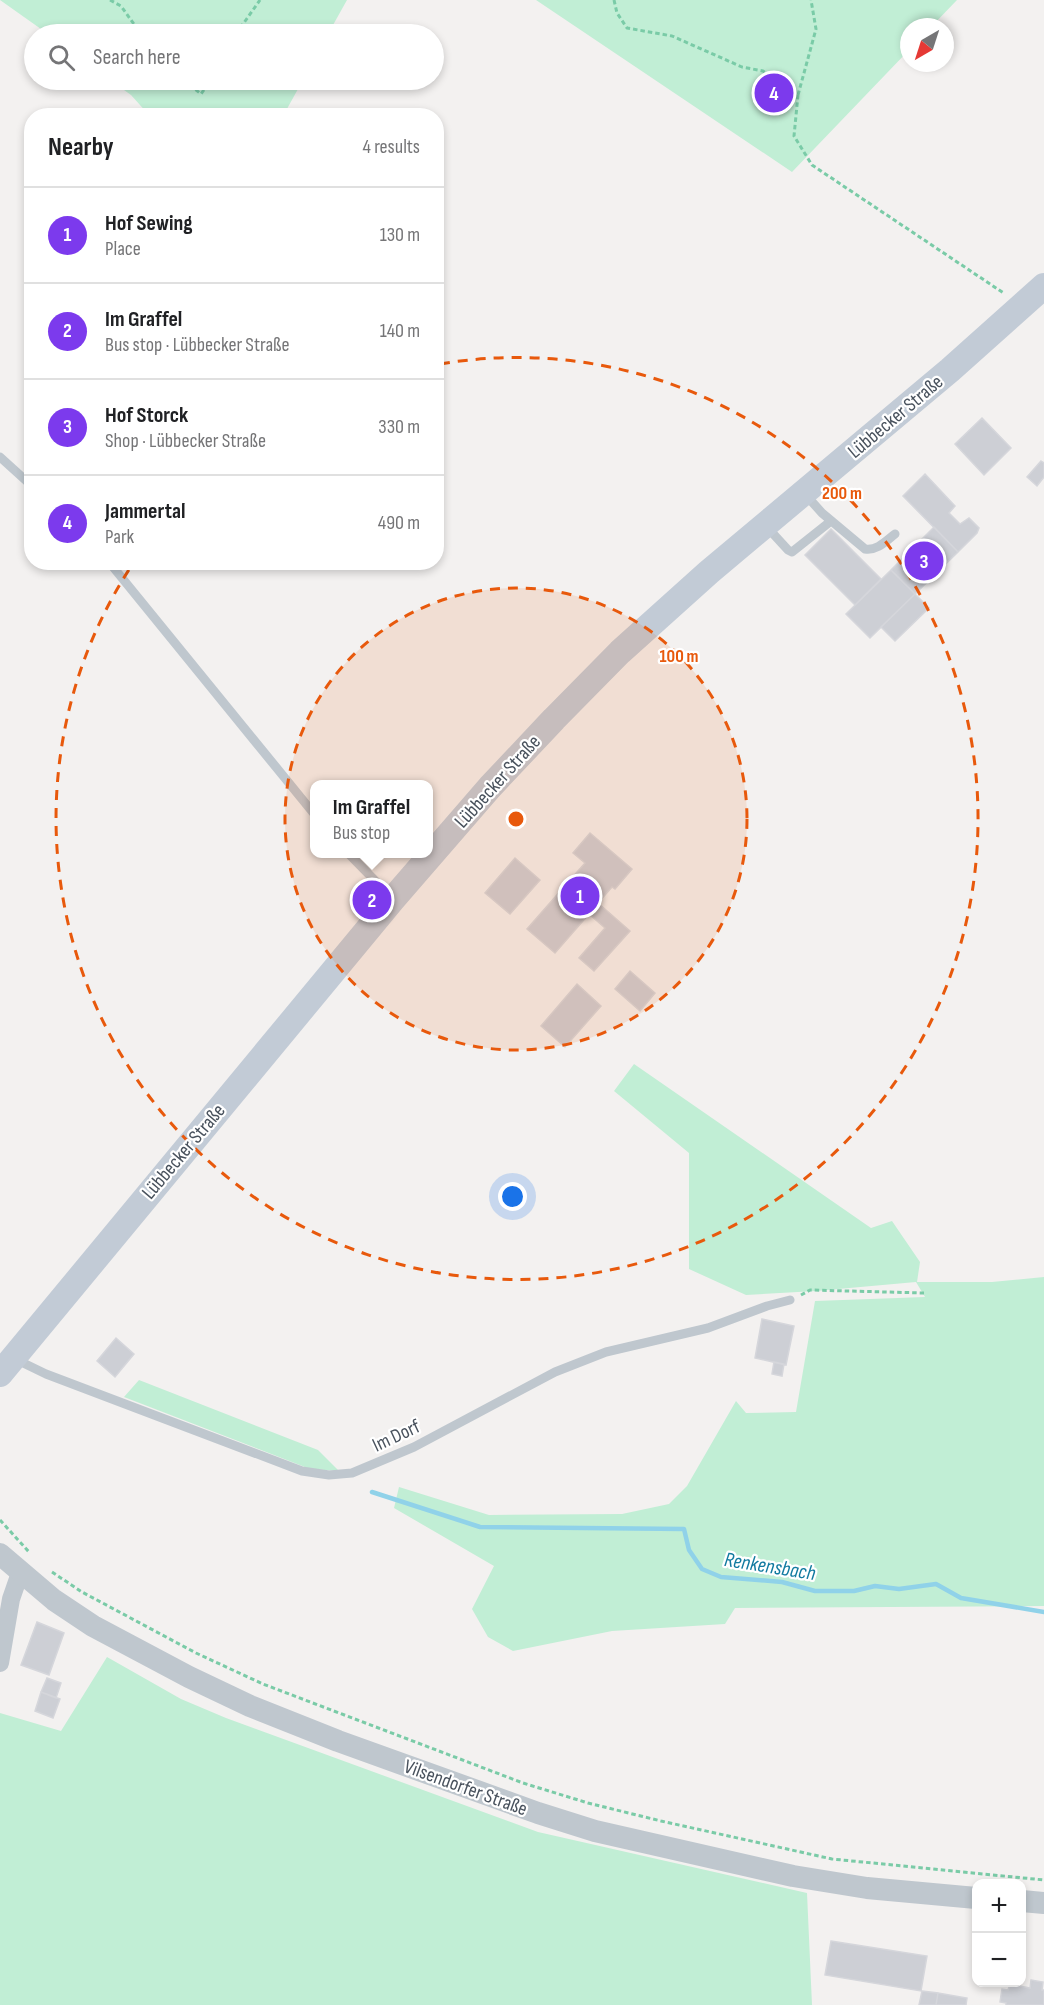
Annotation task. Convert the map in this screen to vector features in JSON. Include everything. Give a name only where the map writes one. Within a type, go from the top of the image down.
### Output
[{"type":"main road","name":"Lübbecker Straße","points":[[433,853],[554,718],[620,652],[764,525],[909,405],[1044,286]]},
{"type":"main road","name":"Lübbecker Straße","points":[[6,1366],[429,858]]},
{"type":"street","name":"Vilsendorfer Straße","points":[[0,1554],[28,1566],[54,1600],[93,1626],[189,1677],[250,1706],[338,1741],[538,1813],[617,1836],[793,1876],[867,1887],[972,1898]]},
{"type":"street","points":[[0,1663],[10,1599],[28,1566]]},
{"type":"street","points":[[1026,1902],[1044,1903]]},
{"type":"lane","points":[[0,457],[24,479]]},
{"type":"lane","points":[[804,493],[831,521],[865,549],[871,550],[878,547],[895,534]]},
{"type":"lane","points":[[764,525],[792,552],[831,521]]},
{"type":"lane","points":[[116,570],[310,809]]},
{"type":"lane","points":[[353,858],[393,899]]},
{"type":"lane","name":"Im Dorf","points":[[6,1366],[46,1374],[302,1471],[329,1475],[352,1473],[377,1464],[566,1368],[606,1352],[708,1328],[790,1300]]},
{"type":"path","points":[[110,0],[121,6],[134,24]]},
{"type":"path","points":[[243,24],[260,0]]},
{"type":"path","points":[[614,0],[617,13],[627,28],[672,36],[742,67],[763,71],[798,95]]},
{"type":"path","points":[[811,0],[816,29],[798,95],[794,136],[812,165],[1023,306]]},
{"type":"path","points":[[790,1300],[810,1290],[924,1293]]},
{"type":"path","points":[[0,1520],[28,1566]]},
{"type":"path","points":[[45,1565],[82,1592],[196,1653],[262,1684],[522,1784],[661,1821],[832,1859],[1044,1880]]},
{"type":"green space","points":[[0,0],[347,0],[334,24],[34,24]]},
{"type":"green space","points":[[536,0],[957,0],[940,18],[900,18],[900,59],[792,172]]},
{"type":"green space","points":[[124,90],[297,90],[287,108],[143,108]]},
{"type":"green space","points":[[634,1064],[871,1228],[892,1221],[920,1262],[917,1282],[992,1282],[1044,1277],[1044,1606],[735,1608],[725,1624],[612,1631],[513,1651],[488,1637],[472,1609],[494,1566],[394,1508],[399,1487],[489,1515],[622,1514],[669,1504],[687,1486],[736,1401],[746,1413],[796,1412],[815,1301],[925,1297],[916,1282],[746,1295],[689,1269],[689,1153],[614,1091]]},
{"type":"green space","points":[[139,1380],[318,1450],[339,1471],[310,1469],[124,1397]]},
{"type":"green space","points":[[107,1657],[181,1699],[226,1718],[538,1832],[807,1893],[812,2005],[0,2005],[0,1713],[61,1731]]},
{"type":"building","points":[[982,418],[1011,448],[984,475],[955,444]]},
{"type":"building","points":[[1041,461],[1044,463],[1044,477],[1037,486],[1027,477]]},
{"type":"building","points":[[925,474],[955,506],[949,513],[960,524],[969,518],[979,528],[958,552],[903,496]]},
{"type":"building","points":[[934,527],[958,552],[915,594],[891,570]]},
{"type":"building","points":[[831,529],[881,579],[855,605],[805,555]]},
{"type":"building","points":[[891,570],[915,594],[870,638],[846,614]]},
{"type":"building","points":[[915,594],[929,608],[895,641],[881,627]]},
{"type":"building","points":[[590,833],[632,869],[615,889],[612,887],[598,903],[630,931],[594,971],[579,958],[605,928],[589,914],[555,953],[527,929],[585,863],[573,853]]},
{"type":"building","points":[[515,858],[540,880],[510,914],[485,893]]},
{"type":"building","points":[[630,971],[655,993],[640,1011],[615,989]]},
{"type":"building","points":[[577,984],[601,1006],[565,1047],[541,1026]]},
{"type":"building","points":[[762,1319],[794,1326],[786,1365],[755,1358]]},
{"type":"building","points":[[116,1338],[134,1354],[115,1377],[97,1361]]},
{"type":"building","points":[[774,1362],[784,1364],[782,1376],[772,1374]]},
{"type":"building","points":[[37,1622],[64,1633],[49,1675],[21,1665]]},
{"type":"building","points":[[47,1678],[61,1683],[56,1698],[41,1692]]},
{"type":"building","points":[[41,1692],[60,1699],[53,1718],[35,1711]]},
{"type":"building","points":[[831,1941],[927,1956],[921,1991],[825,1975]]},
{"type":"building","points":[[1031,1980],[1043,1982],[1044,2005],[1006,2005],[1000,2002],[1002,1989],[1030,1988]]},
{"type":"building","points":[[922,1991],[938,1993],[936,2005],[919,2005]]},
{"type":"building","points":[[938,1993],[967,1998],[966,2005],[936,2005]]},
{"type":"waterway","name":"Renkensbach","points":[[372,1492],[480,1527],[684,1529],[689,1550],[702,1569],[721,1577],[782,1582],[815,1591],[854,1591],[875,1586],[899,1589],[936,1584],[961,1598],[1044,1612]]},
{"type":"place","name":"Jammertal","points":[[774,93]]},
{"type":"place","name":"Hof Storck","points":[[924,561]]},
{"type":"place","name":"Hof Sewing","points":[[580,896]]},
{"type":"place","name":"Im Graffel","points":[[372,900]]}]
